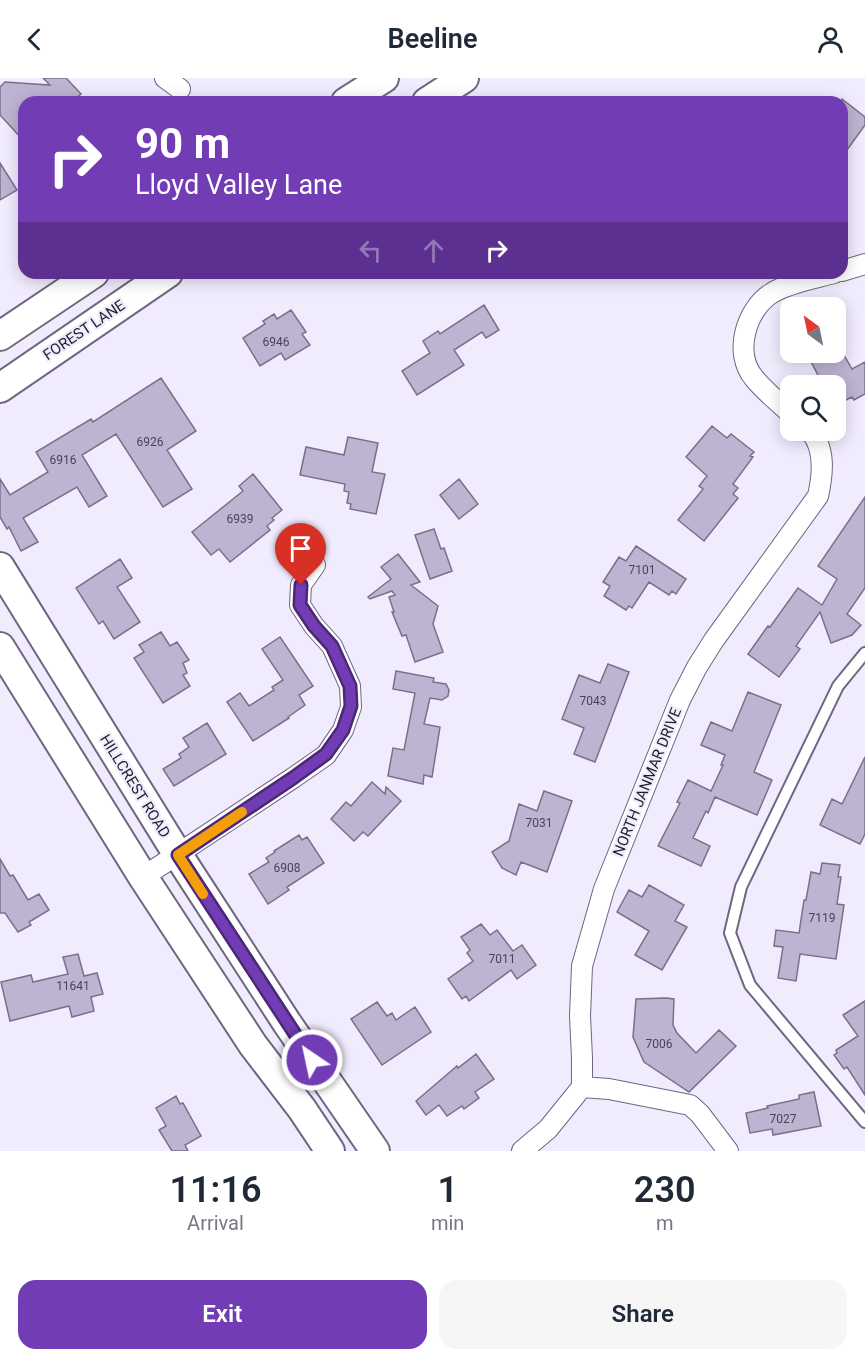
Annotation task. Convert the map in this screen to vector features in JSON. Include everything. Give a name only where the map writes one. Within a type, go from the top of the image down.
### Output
[{"type":"main road","points":[[356,96],[384,78]]},
{"type":"main road","points":[[436,96],[464,78]]},
{"type":"main road","points":[[0,317],[28,299],[84,279]]},
{"type":"main road","points":[[0,336],[86,279]]},
{"type":"main road","name":"FOREST LANE","points":[[0,388],[159,279]]},
{"type":"main road","name":"HILLCREST ROAD","points":[[0,567],[178,855],[287,1023],[375,1151]]},
{"type":"main road","points":[[0,647],[143,877],[253,1045],[302,1109],[330,1151]]},
{"type":"street","points":[[848,269],[865,264]]},
{"type":"street","points":[[780,404],[753,378],[746,364],[743,350],[745,335],[753,312],[772,293],[813,279]]},
{"type":"street","name":"NORTH JANMAR DRIVE","points":[[582,1087],[580,1016],[582,966],[604,889],[680,700],[697,667],[818,496],[822,477],[822,455],[816,441]]},
{"type":"street","points":[[143,877],[326,754],[343,730],[351,706],[350,686],[332,646],[314,626],[300,605],[301,585],[315,565]]},
{"type":"street","points":[[522,1151],[548,1129],[582,1087],[609,1089],[690,1106],[700,1114],[728,1151]]},
{"type":"lane","points":[[865,653],[838,686],[741,887],[730,933],[750,986],[865,1122]]},
{"type":"building","points":[[43,78],[66,78],[81,94],[79,96],[18,96],[18,134],[0,115],[0,87],[5,82],[50,85]]},
{"type":"building","points":[[848,104],[865,117],[865,125],[848,149]]},
{"type":"building","points":[[0,163],[17,190],[0,200]]},
{"type":"building","points":[[484,305],[499,330],[486,338],[482,332],[454,350],[464,365],[417,395],[402,371],[430,353],[423,341],[438,331],[440,334]]},
{"type":"building","points":[[291,310],[306,332],[302,334],[310,345],[285,360],[281,353],[260,366],[243,338],[265,324],[263,321],[274,314],[277,319]]},
{"type":"building","points":[[846,358],[852,369],[865,362],[865,394],[854,400],[852,397],[846,400],[846,375],[818,375],[812,363],[846,363]]},
{"type":"building","points":[[161,378],[196,431],[167,450],[192,489],[163,507],[116,434],[82,455],[107,496],[89,507],[77,487],[23,518],[38,542],[21,551],[9,527],[7,529],[0,517],[0,479],[10,495],[48,472],[36,452],[91,419],[93,422]]},
{"type":"building","points":[[712,426],[727,438],[731,434],[754,452],[750,456],[753,457],[733,484],[738,488],[733,494],[738,498],[704,541],[678,520],[703,489],[699,486],[707,476],[686,457]]},
{"type":"building","points":[[348,437],[378,443],[372,472],[385,474],[376,514],[350,509],[351,504],[347,503],[349,492],[344,491],[345,484],[300,475],[306,447],[344,455]]},
{"type":"building","points":[[253,474],[282,510],[272,518],[274,520],[267,526],[270,530],[230,562],[219,549],[211,555],[192,532],[243,491],[239,486]]},
{"type":"building","points":[[459,479],[478,504],[459,519],[440,495]]},
{"type":"building","points":[[865,497],[865,588],[847,614],[861,625],[852,635],[831,643],[820,612],[796,646],[800,649],[779,677],[748,654],[798,588],[822,605],[837,579],[818,566]]},
{"type":"building","points":[[434,529],[452,571],[430,579],[415,535]]},
{"type":"building","points":[[636,546],[686,579],[676,594],[672,591],[669,595],[649,582],[632,608],[629,606],[626,610],[604,596],[610,586],[603,582],[619,557],[626,561]]},
{"type":"building","points":[[398,554],[420,582],[411,585],[438,606],[433,624],[443,652],[415,662],[406,635],[402,636],[392,612],[394,612],[389,597],[395,595],[392,591],[370,599],[368,597],[391,579],[381,567]]},
{"type":"building","points":[[120,559],[132,578],[117,587],[140,622],[114,639],[103,621],[99,624],[76,588]]},
{"type":"building","points":[[161,632],[170,646],[177,642],[189,660],[183,663],[187,673],[183,675],[190,686],[163,703],[134,658],[144,652],[139,645]]},
{"type":"building","points":[[280,637],[313,686],[299,695],[305,705],[253,741],[227,702],[240,693],[249,706],[274,690],[272,687],[283,680],[262,649]]},
{"type":"building","points":[[608,664],[629,672],[595,762],[574,754],[584,728],[562,719],[579,675],[600,683]]},
{"type":"building","points":[[396,671],[434,678],[433,682],[446,684],[449,690],[448,696],[442,700],[430,698],[424,724],[440,727],[432,777],[424,775],[423,784],[388,776],[393,748],[404,750],[415,693],[393,689]]},
{"type":"building","points":[[748,692],[781,705],[754,772],[772,780],[757,815],[715,797],[693,838],[710,846],[701,866],[658,846],[680,803],[677,802],[688,780],[711,791],[725,755],[701,745],[711,722],[732,731]]},
{"type":"building","points":[[207,723],[226,754],[174,786],[163,769],[181,758],[179,754],[189,747],[183,738]]},
{"type":"building","points":[[865,757],[865,834],[860,844],[820,825],[832,799],[842,804]]},
{"type":"building","points":[[372,782],[385,794],[386,787],[401,801],[368,836],[363,832],[354,841],[331,819],[346,802],[351,806]]},
{"type":"building","points":[[544,791],[572,801],[547,872],[521,862],[516,875],[502,868],[492,852],[509,841],[519,804],[537,811]]},
{"type":"building","points":[[299,835],[302,840],[307,837],[324,863],[287,887],[289,890],[268,904],[249,874],[269,862],[266,858]]},
{"type":"building","points":[[0,859],[28,900],[39,894],[49,910],[29,922],[31,925],[18,932],[5,913],[0,913]]},
{"type":"building","points":[[822,863],[840,865],[838,877],[841,877],[837,904],[844,905],[836,959],[800,954],[796,981],[778,978],[783,947],[774,946],[776,930],[799,933],[811,872],[820,874]]},
{"type":"building","points":[[649,885],[684,905],[675,921],[687,927],[662,970],[635,955],[649,931],[617,912],[629,890],[642,897]]},
{"type":"building","points":[[481,924],[490,935],[497,930],[513,951],[522,945],[536,965],[517,979],[511,970],[469,1001],[466,996],[462,999],[448,979],[473,961],[467,953],[470,950],[461,937]]},
{"type":"building","points":[[78,954],[84,976],[97,973],[103,994],[91,997],[94,1011],[72,1017],[69,1006],[10,1021],[1,982],[31,975],[33,982],[68,974],[63,957]]},
{"type":"building","points":[[636,999],[674,999],[673,1025],[677,1033],[696,1053],[719,1030],[736,1046],[689,1092],[644,1062],[633,1037]]},
{"type":"building","points":[[865,1001],[865,1095],[847,1067],[844,1069],[834,1055],[837,1053],[836,1050],[858,1036],[843,1015]]},
{"type":"building","points":[[377,1002],[387,1016],[392,1013],[396,1020],[415,1007],[431,1032],[382,1065],[351,1019]]},
{"type":"building","points":[[476,1054],[494,1079],[475,1092],[479,1098],[464,1109],[462,1106],[447,1116],[439,1105],[426,1115],[416,1101],[457,1066],[458,1068]]},
{"type":"building","points":[[814,1092],[821,1126],[773,1135],[772,1129],[750,1133],[746,1113],[799,1099],[799,1095]]},
{"type":"building","points":[[176,1096],[180,1104],[183,1103],[201,1136],[185,1145],[188,1151],[172,1151],[159,1130],[166,1126],[156,1108]]},
{"type":"slow traffic","points":[[203,894],[178,855],[242,812]]},
{"type":"route","points":[[301,585],[300,605],[314,626],[332,646],[350,686],[351,706],[343,730],[326,754],[178,855],[312,1060]]}]
